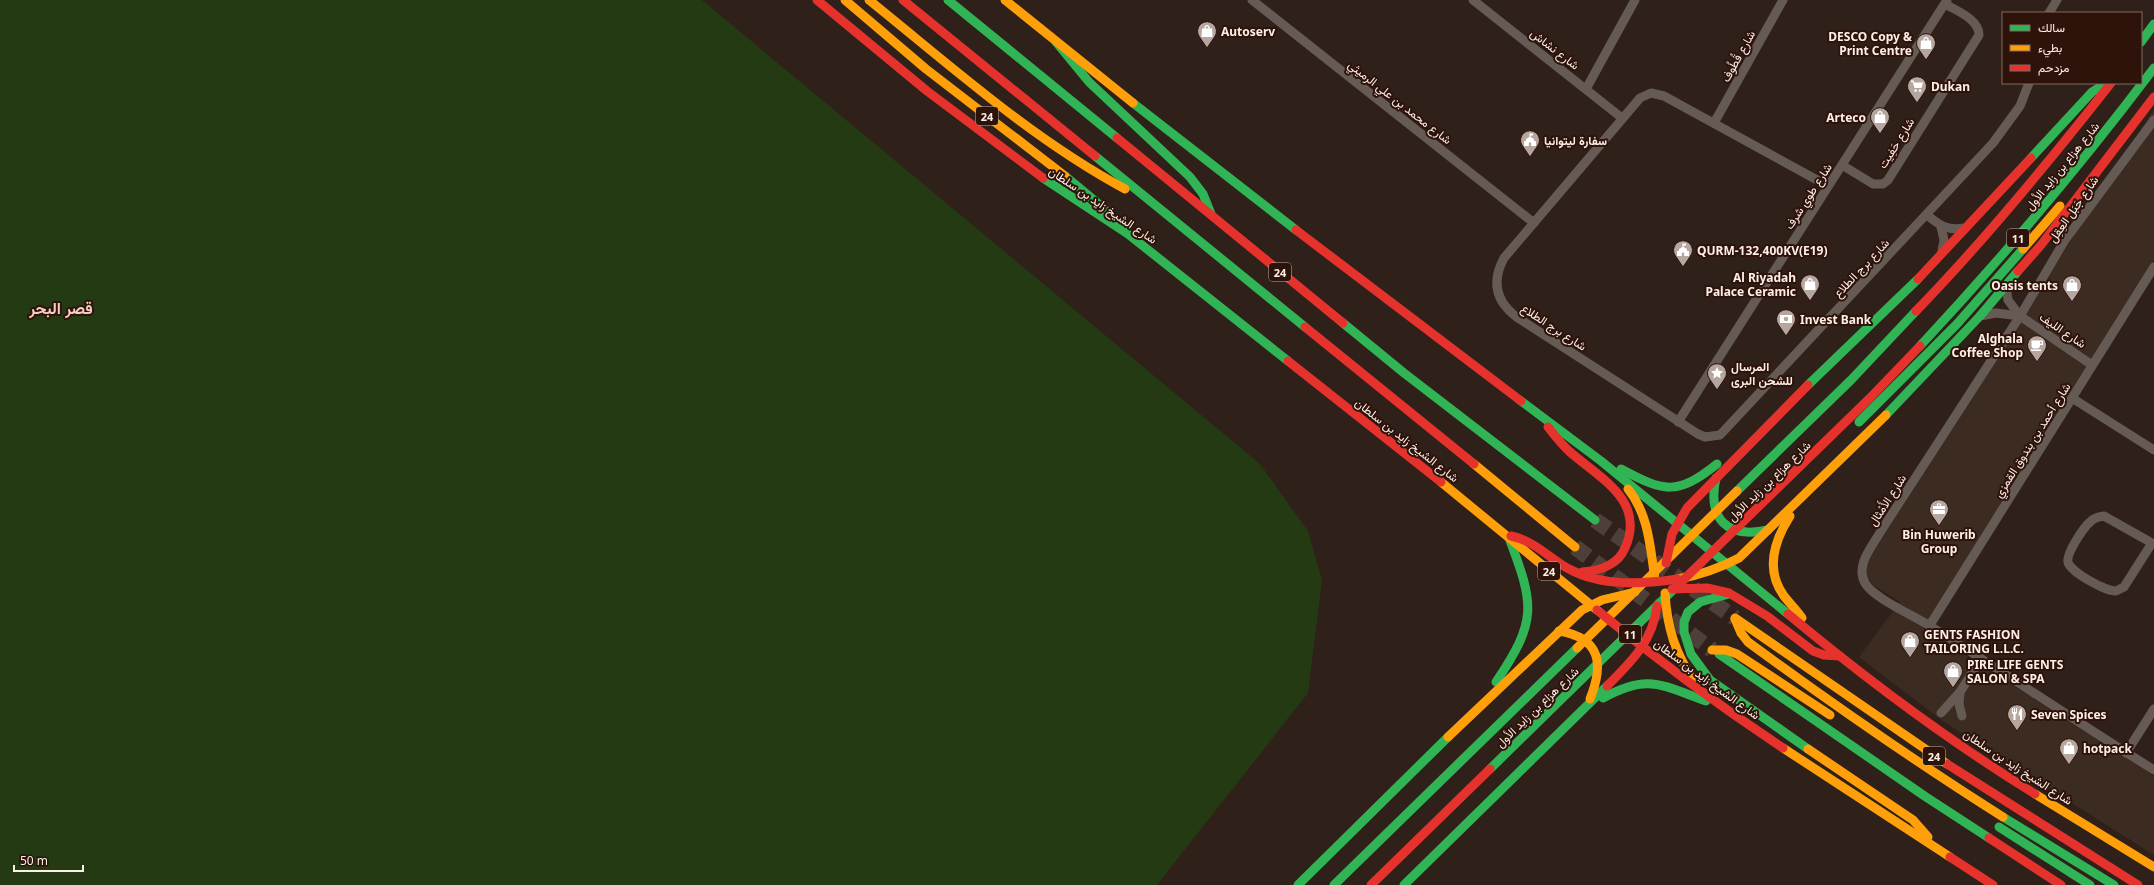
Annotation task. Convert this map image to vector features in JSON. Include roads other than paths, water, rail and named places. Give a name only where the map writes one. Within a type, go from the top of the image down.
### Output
[{"type":"main road","name":"شارع الشيخ زايد بن سلطان","points":[[817,0],[928,91],[1040,177],[1080,206],[1128,234],[1509,536],[1642,648],[1718,705],[1993,885]]},
{"type":"main road","name":"24","points":[[845,0],[877,29],[925,68],[1084,191],[1128,234]]},
{"type":"main road","points":[[870,0],[974,85],[1050,142],[1100,177],[1126,189],[1140,193]]},
{"type":"main road","name":"شارع الشيخ زايد بن سلطان","points":[[902,0],[1576,546]]},
{"type":"main road","name":"24","points":[[948,0],[1404,373],[1595,520]]},
{"type":"main road","name":"شارع الشيخ زايد بن سلطان","points":[[1005,0],[1229,180],[1602,461],[1840,656],[1923,718],[2001,773],[2154,867]]},
{"type":"main road","points":[[2142,41],[2154,24]]},
{"type":"main road","points":[[1056,42],[1084,77],[1190,177],[1203,194],[1212,216]]},
{"type":"main road","name":"شارع هزاع بن زايد الأول","points":[[1371,885],[1791,477],[1870,398],[1976,286],[2049,202],[2097,144],[2154,68]]},
{"type":"main road","points":[[1404,885],[1585,708],[1642,648],[1655,621],[1668,551],[1676,522],[1770,422],[1866,331],[1942,253],[2092,92],[2104,84]]},
{"type":"main road","name":"شارع هزاع بن زايد الأول","points":[[1334,885],[1851,380],[1958,268],[2017,201],[2109,84]]},
{"type":"main road","points":[[1298,885],[1478,707],[1559,631],[1590,605],[1629,593],[1700,575],[1729,565],[1746,553],[1891,411],[2006,287],[2042,245],[2083,188],[2154,97]]},
{"type":"main road","points":[[1850,431],[1962,318],[2064,200],[2083,188]]},
{"type":"main road","points":[[1541,415],[1561,444],[1621,496],[1631,516],[1631,536],[1620,557],[1600,570],[1593,572],[1572,570]]},
{"type":"main road","points":[[1602,461],[1658,487],[1679,488],[1696,482],[1740,444],[1770,422]]},
{"type":"main road","points":[[1791,477],[1811,469],[1833,448]]},
{"type":"main road","points":[[1602,461],[1613,476],[1633,494],[1641,507],[1661,586],[1669,627],[1678,655],[1695,682],[1718,705]]},
{"type":"main road","points":[[1716,478],[1712,490],[1712,502],[1715,514],[1722,523],[1732,530],[1744,534],[1756,534],[1768,530]]},
{"type":"main road","points":[[1808,631],[1796,609],[1779,588],[1772,561],[1777,537],[1809,492]]},
{"type":"main road","points":[[1509,536],[1532,543],[1572,570],[1607,580],[1661,586],[1719,589],[1753,606],[1813,651],[1824,655],[1840,656]]},
{"type":"main road","points":[[1478,707],[1518,651],[1527,624],[1529,606],[1527,585],[1509,536]]},
{"type":"main road","points":[[1731,594],[1707,599],[1696,604],[1689,612],[1685,620],[1683,629],[1688,648],[1700,670],[1710,680],[1804,747],[1913,820],[1943,853]]},
{"type":"main road","name":"24","points":[[2114,885],[1957,788],[1825,698],[1748,642],[1738,628],[1735,618],[1920,746],[2014,808],[2138,885]]},
{"type":"main road","points":[[1559,631],[1580,636],[1591,646],[1598,659],[1597,681],[1585,708]]},
{"type":"main road","points":[[1836,719],[1738,654],[1726,650],[1712,650],[1920,793],[2061,885]]},
{"type":"main road","points":[[1585,708],[1618,689],[1646,681],[1663,684],[1718,705]]},
{"type":"main road","points":[[1896,758],[1969,807]]},
{"type":"main road","points":[[1989,820],[2090,885]]},
{"type":"street","name":"شارع محمد بن علي الرميثي","points":[[1252,0],[1534,223]]},
{"type":"street","name":"شارع نشاش","points":[[1473,0],[1622,118]]},
{"type":"street","points":[[1586,89],[1635,0]]},
{"type":"street","name":"شارع قُطُوف","points":[[1714,123],[1783,0]]},
{"type":"street","points":[[2050,12],[2056,0]]},
{"type":"street","name":"شارع حَفِيت","points":[[1842,165],[1876,185],[1885,182],[1892,173],[1979,35],[1978,27],[1947,1]]},
{"type":"street","name":"شارع طوي شرف","points":[[1678,422],[1947,1]]},
{"type":"street","name":"شارع برج الطلاع","points":[[1828,186],[1658,93],[1645,94],[1622,118],[1504,258],[1498,269],[1496,280],[1498,292],[1502,302],[1509,312],[1678,422],[1705,437],[1720,435],[1993,143],[2013,119],[2029,84]]},
{"type":"street","name":"شارع جَبَل العِقِل","points":[[2020,316],[2065,240],[2154,120]]},
{"type":"street","points":[[1927,215],[1941,227],[1950,229],[1964,228]]},
{"type":"street","points":[[1941,227],[1944,240],[1942,253]]},
{"type":"street","name":"شارع أحمد بن بندوق القمزي","points":[[1930,625],[2154,268]]},
{"type":"street","name":"شارع الليف","points":[[2006,287],[2008,300],[2020,316],[2092,365]]},
{"type":"street","name":"شارع الليف","points":[[1980,316],[1996,313],[2020,316]]},
{"type":"street","name":"شارع الأَمْثال","points":[[2020,316],[1863,561],[1862,577],[1870,590],[1930,625],[1981,660],[2154,770]]},
{"type":"street","points":[[2072,398],[2154,450]]},
{"type":"street","points":[[2098,517],[2109,518],[2153,542],[2124,587],[2116,591],[2108,591],[2092,582],[2072,569],[2068,562],[2068,554],[2086,526],[2098,517]]},
{"type":"street","points":[[1940,713],[1960,692],[1981,660]]},
{"type":"street","points":[[1960,692],[1959,704],[1962,716]]},
{"type":"street","points":[[2126,753],[2154,709]]},
{"type":"tunnel","points":[[1595,520],[1735,618]]},
{"type":"tunnel","points":[[1575,547],[1712,650]]},
{"type":"place","name":"Autoserv","points":[[1207,48]]},
{"type":"place","name":"DESCO Copy & Print Centre","points":[[1926,60]]},
{"type":"place","name":"Dukan","points":[[1917,103]]},
{"type":"place","name":"Arteco","points":[[1880,134]]},
{"type":"place","name":"سفارة ليتوانيا","points":[[1530,157]]},
{"type":"place","name":"QURM-132,400KV(E19)","points":[[1683,267]]},
{"type":"place","name":"Al Riyadah Palace Ceramic","points":[[1810,301]]},
{"type":"place","name":"Oasis tents","points":[[2072,302]]},
{"type":"place","name":"Invest Bank","points":[[1786,336]]},
{"type":"place","name":"Alghala Coffee Shop","points":[[2037,362]]},
{"type":"place","name":"المرسال للشحن البرى","points":[[1717,390]]},
{"type":"place","name":"Bin Huwerib Group","points":[[1939,526]]},
{"type":"place","name":"GENTS FASHION TAILORING L.L.C.","points":[[1910,658]]},
{"type":"place","name":"PIRE LIFE GENTS SALON & SPA","points":[[1953,688]]},
{"type":"place","name":"Seven Spices","points":[[2017,731]]},
{"type":"place","name":"hotpack","points":[[2069,765]]},
{"type":"district","name":"قصر البحر","points":[[61,308]]}]
